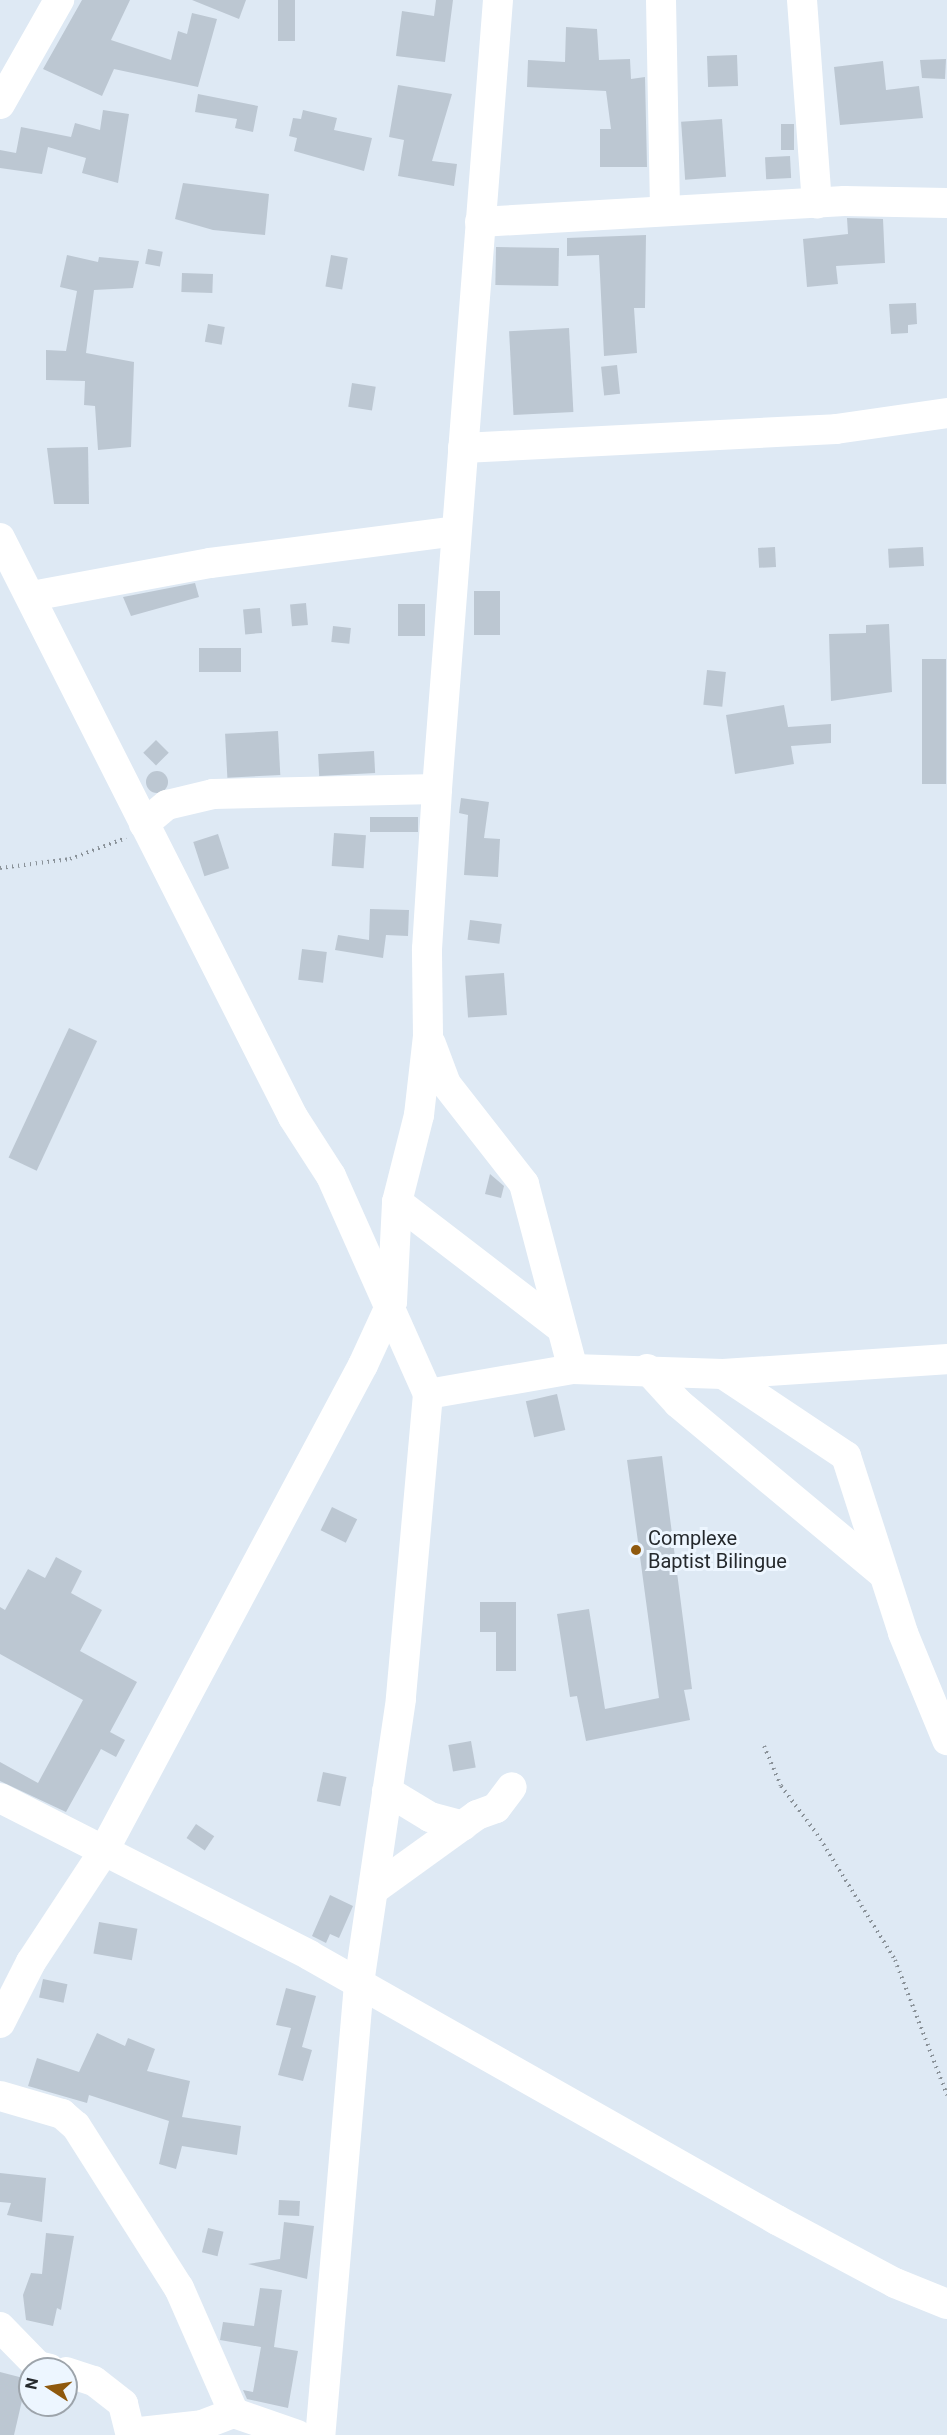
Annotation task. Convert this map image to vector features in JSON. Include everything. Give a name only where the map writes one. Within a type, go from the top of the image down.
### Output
[{"type":"street","points":[[0,104],[59,0]]},
{"type":"street","points":[[0,2023],[31,1962],[102,1854],[392,1302],[397,1202],[419,1115],[428,1035],[427,949],[437,789],[498,0]]},
{"type":"street","points":[[661,0],[665,211]]},
{"type":"street","points":[[802,0],[817,203]]},
{"type":"street","points":[[480,222],[817,203],[947,202]]},
{"type":"street","points":[[463,448],[837,429],[947,413]]},
{"type":"street","points":[[32,596],[210,563],[456,531]]},
{"type":"street","points":[[0,538],[32,596],[144,824],[293,1117],[331,1176],[392,1302],[428,1394],[387,1791],[359,1984],[320,2435]]},
{"type":"street","points":[[144,824],[167,805],[213,794],[437,789]]},
{"type":"street","points":[[428,1035],[446,1084],[524,1184],[573,1369]]},
{"type":"street","points":[[397,1202],[561,1328]]},
{"type":"street","points":[[428,1394],[573,1369],[723,1374],[947,1359]]},
{"type":"street","points":[[647,1370],[678,1402],[881,1572]]},
{"type":"street","points":[[723,1374],[846,1456],[881,1572],[947,1740]]},
{"type":"street","points":[[373,1890],[463,1827],[496,1808],[512,1787]]},
{"type":"street","points":[[387,1791],[430,1817],[463,1827]]},
{"type":"street","points":[[0,1798],[102,1854],[359,1984],[777,2220],[895,2283],[947,2304]]},
{"type":"street","points":[[0,2096],[62,2114],[76,2126],[178,2288],[234,2413]]},
{"type":"street","points":[[0,2327],[29,2357]]},
{"type":"street","points":[[78,2377],[111,2392],[123,2404],[131,2434],[202,2425],[234,2413],[297,2435]]},
{"type":"path","points":[[0,868],[70,859],[120,843],[144,824]]},
{"type":"path","points":[[764,1746],[781,1786],[817,1834],[895,1960],[947,2095]]},
{"type":"building","points":[[82,0],[130,0],[111,40],[171,60],[178,31],[187,34],[192,13],[217,19],[198,87],[114,69],[102,96],[43,69]]},
{"type":"building","points":[[192,0],[246,0],[239,19]]},
{"type":"building","points":[[278,0],[295,0],[295,41],[278,41]]},
{"type":"building","points":[[436,0],[453,0],[445,62],[396,56],[402,11],[434,16]]},
{"type":"building","points":[[566,27],[597,29],[599,60],[630,59],[631,79],[645,77],[647,167],[600,167],[600,129],[611,129],[606,91],[527,87],[528,60],[565,62]]},
{"type":"building","points":[[737,55],[738,86],[708,87],[707,56]]},
{"type":"building","points":[[946,59],[945,79],[922,78],[920,60]]},
{"type":"building","points":[[883,61],[886,90],[919,86],[923,118],[840,125],[834,67]]},
{"type":"building","points":[[398,85],[452,94],[432,161],[457,164],[454,186],[398,176],[404,140],[389,137]]},
{"type":"building","points":[[198,94],[258,106],[253,132],[235,128],[237,119],[195,112]]},
{"type":"building","points":[[103,110],[129,114],[118,183],[82,173],[86,158],[48,147],[42,174],[0,168],[0,150],[16,153],[21,127],[71,137],[75,123],[100,130]]},
{"type":"building","points":[[303,110],[337,118],[334,130],[372,138],[364,171],[294,151],[297,138],[289,136],[293,118],[301,119]]},
{"type":"building","points":[[722,119],[726,177],[685,180],[681,122]]},
{"type":"building","points":[[781,124],[794,124],[794,150],[781,150]]},
{"type":"building","points":[[790,156],[791,178],[766,179],[765,157]]},
{"type":"building","points":[[183,183],[269,194],[265,235],[213,230],[175,219]]},
{"type":"building","points":[[847,218],[883,219],[885,263],[836,266],[838,284],[807,287],[803,239],[848,234]]},
{"type":"building","points":[[646,235],[645,308],[634,308],[637,353],[604,356],[599,255],[567,256],[567,238]]},
{"type":"building","points":[[496,247],[559,248],[558,286],[495,285]]},
{"type":"building","points":[[148,249],[163,252],[160,267],[145,264]]},
{"type":"building","points":[[67,255],[98,262],[99,257],[139,261],[133,288],[94,290],[86,353],[134,362],[131,447],[98,450],[95,406],[84,405],[85,381],[46,380],[46,350],[66,351],[77,291],[60,287]]},
{"type":"building","points":[[331,255],[348,258],[342,289],[325,287]]},
{"type":"building","points":[[182,273],[213,274],[212,293],[181,292]]},
{"type":"building","points":[[916,303],[917,324],[908,325],[908,333],[891,334],[889,304]]},
{"type":"building","points":[[208,324],[225,327],[222,345],[205,342]]},
{"type":"building","points":[[569,328],[573,412],[513,415],[509,331]]},
{"type":"building","points":[[617,365],[620,394],[604,396],[601,367]]},
{"type":"building","points":[[352,383],[376,387],[372,410],[348,407]]},
{"type":"building","points":[[88,447],[89,504],[54,504],[47,448]]},
{"type":"building","points":[[775,547],[776,567],[759,568],[758,548]]},
{"type":"building","points":[[923,547],[924,566],[889,568],[888,549]]},
{"type":"building","points":[[195,583],[199,597],[131,616],[123,597]]},
{"type":"building","points":[[474,591],[500,591],[500,635],[474,635]]},
{"type":"building","points":[[306,603],[308,625],[292,626],[290,604]]},
{"type":"building","points":[[398,604],[425,604],[425,636],[398,636]]},
{"type":"building","points":[[260,608],[262,633],[245,634],[243,609]]},
{"type":"building","points":[[889,624],[892,692],[831,701],[829,634],[866,633],[866,625]]},
{"type":"building","points":[[333,626],[351,628],[349,644],[331,642]]},
{"type":"building","points":[[199,648],[241,648],[241,672],[199,672]]},
{"type":"building","points":[[922,659],[946,659],[946,784],[922,784]]},
{"type":"building","points":[[707,670],[726,672],[722,707],[703,705]]},
{"type":"building","points":[[784,705],[788,727],[831,724],[831,743],[791,746],[794,764],[735,774],[726,715]]},
{"type":"building","points":[[278,731],[280,775],[227,778],[225,734]]},
{"type":"building","points":[[156,740],[169,753],[156,765],[143,753]]},
{"type":"building","points":[[374,751],[375,773],[319,776],[318,754]]},
{"type":"building","points":[[157,771],[165,774],[168,782],[165,790],[157,793],[149,790],[146,782],[149,774]]},
{"type":"building","points":[[461,798],[489,802],[484,838],[500,839],[498,877],[464,875],[468,815],[459,813]]},
{"type":"building","points":[[370,817],[418,817],[418,832],[370,832]]},
{"type":"building","points":[[334,833],[366,835],[364,868],[332,866]]},
{"type":"building","points":[[218,834],[229,868],[204,876],[193,842]]},
{"type":"building","points":[[370,909],[409,910],[408,936],[386,935],[383,958],[335,950],[338,935],[369,940]]},
{"type":"building","points":[[470,920],[502,924],[499,944],[468,940]]},
{"type":"building","points":[[302,949],[327,952],[323,983],[298,980]]},
{"type":"building","points":[[504,973],[507,1015],[468,1018],[465,976]]},
{"type":"building","points":[[69,1028],[97,1041],[37,1171],[9,1158]]},
{"type":"building","points":[[490,1174],[504,1186],[501,1198],[485,1194]]},
{"type":"building","points":[[557,1394],[565,1430],[534,1437],[526,1401]]},
{"type":"building","points":[[662,1456],[692,1689],[684,1690],[690,1720],[586,1741],[577,1696],[570,1697],[557,1614],[589,1609],[605,1709],[659,1698],[627,1460]]},
{"type":"building","points":[[332,1507],[357,1519],[346,1543],[321,1530]]},
{"type":"building","points":[[56,1557],[82,1571],[71,1593],[102,1610],[80,1651],[137,1682],[110,1732],[125,1740],[116,1757],[101,1749],[66,1812],[0,1781],[0,1762],[38,1783],[83,1700],[0,1654],[0,1607],[5,1610],[28,1569],[45,1578]]},
{"type":"building","points":[[480,1602],[516,1602],[516,1671],[496,1671],[496,1632],[480,1632]]},
{"type":"building","points":[[471,1741],[476,1768],[453,1772],[448,1745]]},
{"type":"building","points":[[323,1772],[346,1777],[340,1806],[317,1801]]},
{"type":"building","points":[[196,1824],[214,1836],[205,1850],[186,1838]]},
{"type":"building","points":[[330,1895],[353,1906],[339,1938],[330,1934],[326,1943],[312,1936]]},
{"type":"building","points":[[99,1922],[137,1929],[132,1960],[93,1954]]},
{"type":"building","points":[[43,1979],[67,1984],[64,2003],[39,1998]]},
{"type":"building","points":[[286,1988],[316,1996],[302,2047],[312,2050],[303,2081],[278,2075],[291,2028],[276,2025]]},
{"type":"building","points":[[97,2033],[125,2046],[128,2038],[155,2049],[147,2071],[190,2081],[182,2117],[241,2126],[237,2155],[182,2146],[176,2169],[159,2164],[169,2121],[89,2095],[87,2103],[28,2086],[37,2058],[79,2072]]},
{"type":"building","points":[[0,2173],[46,2178],[42,2222],[7,2215],[11,2203],[0,2202]]},
{"type":"building","points":[[279,2200],[300,2201],[299,2216],[278,2215]]},
{"type":"building","points":[[284,2222],[314,2226],[307,2279],[248,2264],[280,2259]]},
{"type":"building","points":[[208,2228],[224,2232],[217,2256],[202,2252]]},
{"type":"building","points":[[46,2233],[74,2236],[61,2310],[57,2308],[53,2326],[26,2320],[23,2295],[31,2273],[42,2274]]},
{"type":"building","points":[[260,2288],[282,2290],[274,2347],[298,2351],[288,2408],[247,2399],[243,2390],[253,2392],[261,2347],[220,2340],[223,2322],[254,2326]]},
{"type":"building","points":[[0,2372],[18,2377],[18,2417],[14,2435],[0,2435]]},
{"type":"place","name":"Complexe Baptist Bilingue","points":[[636,1550]]}]
